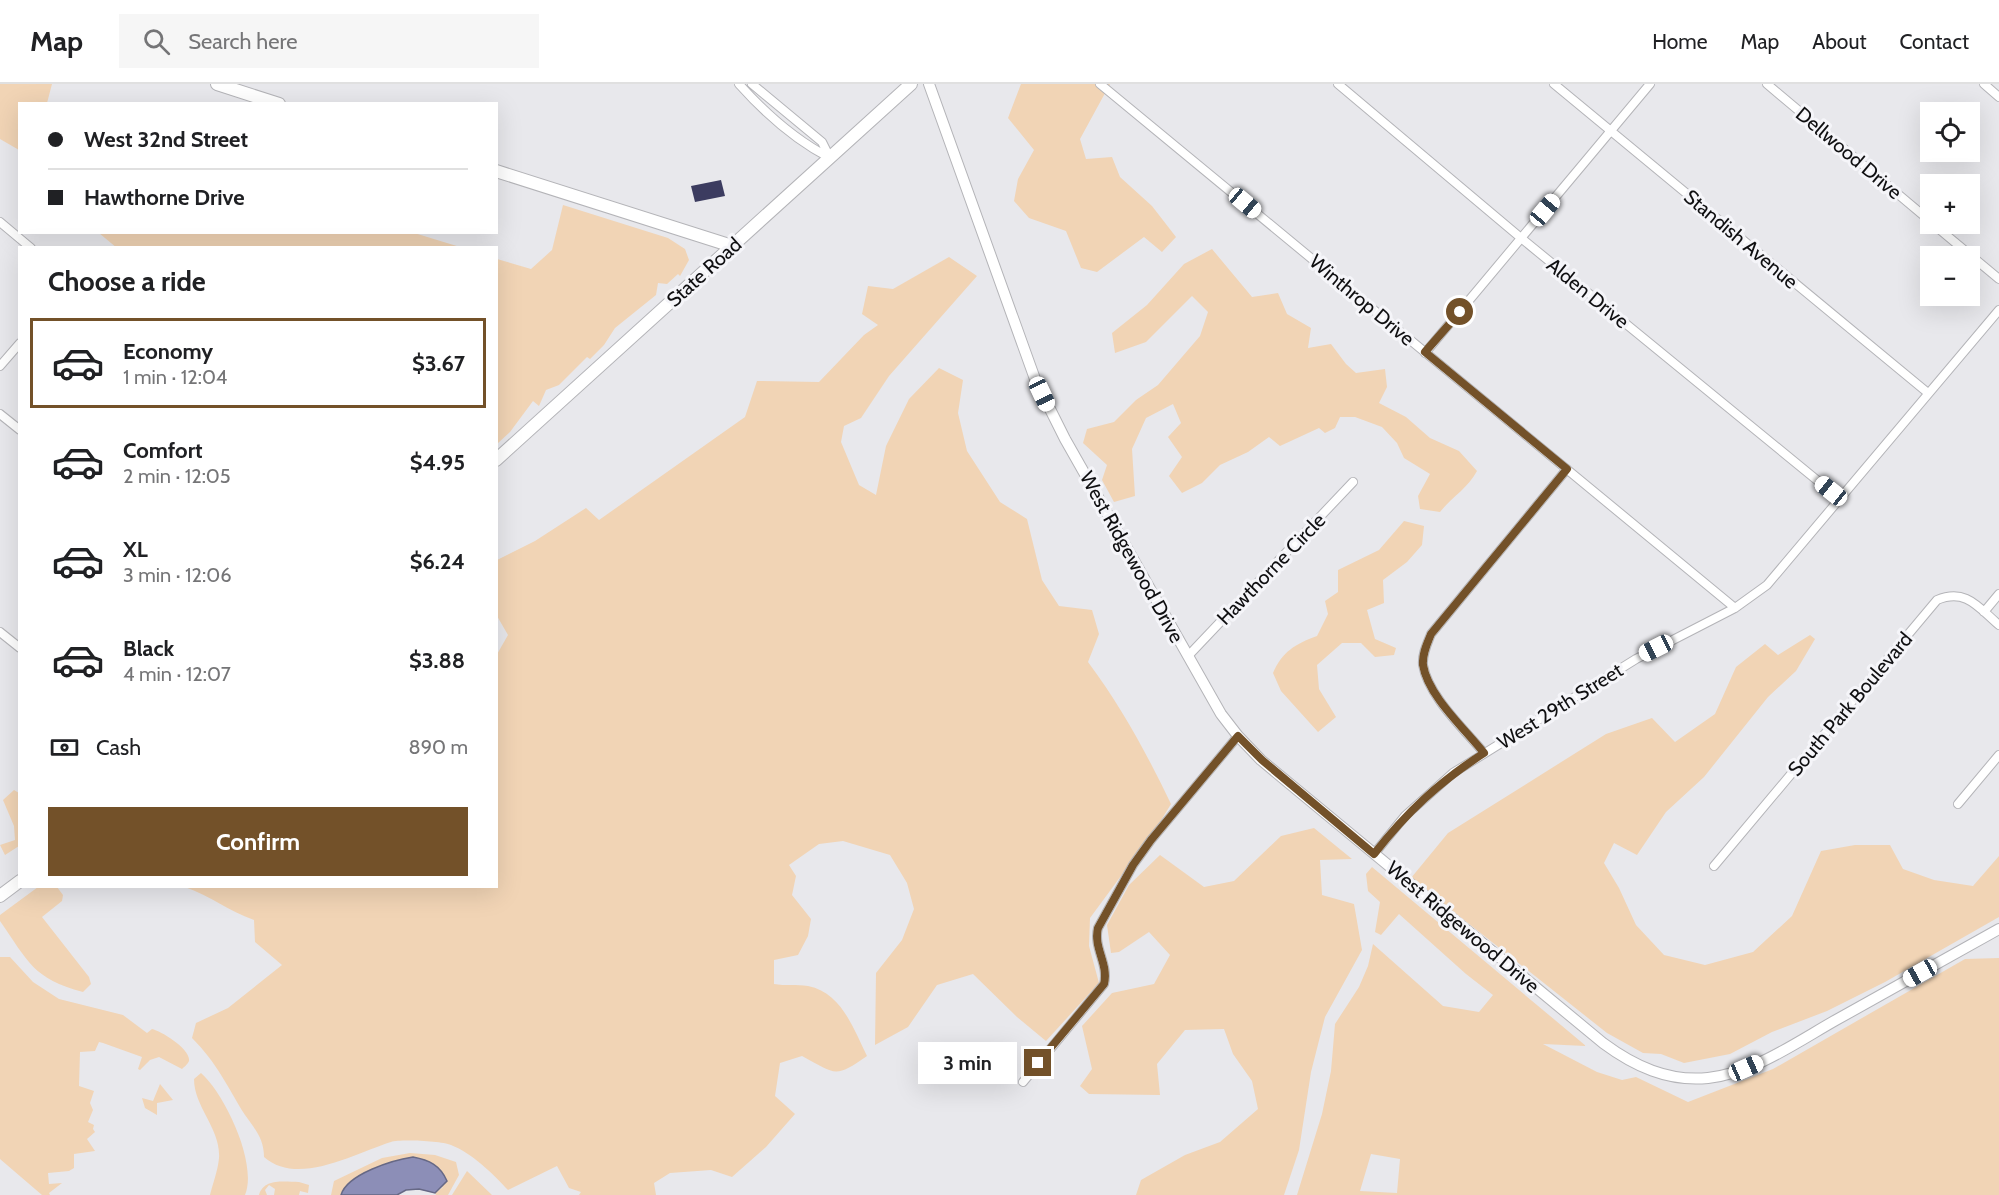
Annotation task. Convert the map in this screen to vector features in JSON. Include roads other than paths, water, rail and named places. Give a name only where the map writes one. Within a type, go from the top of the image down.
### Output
[{"type":"main road","points":[[217,84],[273,102]]},
{"type":"main road","name":"State Road","points":[[498,458],[911,84]]},
{"type":"main road","points":[[498,172],[732,246]]},
{"type":"main road","points":[[0,896],[18,882]]},
{"type":"street","points":[[739,84],[754,100],[813,150],[830,158]]},
{"type":"street","points":[[752,84],[822,142],[830,158]]},
{"type":"street","name":"West Ridgewood Drive","points":[[929,84],[1035,379],[1065,439],[1221,714],[1238,736],[1262,760],[1603,1043],[1630,1062],[1645,1069],[1676,1077],[1719,1076],[1760,1062],[1999,929]]},
{"type":"street","name":"Winthrop Drive","points":[[1100,84],[1735,608]]},
{"type":"street","name":"Alden Drive","points":[[1338,84],[1521,238],[1840,499]]},
{"type":"street","name":"Standish Avenue","points":[[1554,84],[1928,393]]},
{"type":"street","points":[[1425,352],[1650,84]]},
{"type":"street","name":"Dellwood Drive","points":[[1767,84],[1920,212]]},
{"type":"street","points":[[1984,84],[1999,97]]},
{"type":"street","points":[[0,222],[29,246]]},
{"type":"street","name":"Dellwood Drive","points":[[1946,234],[1999,279]]},
{"type":"street","name":"West 29th Street","points":[[1374,854],[1426,795],[1453,773],[1636,659],[1735,608],[1767,585],[1999,310]]},
{"type":"street","points":[[0,366],[18,345]]},
{"type":"street","points":[[0,414],[18,428]]},
{"type":"street","points":[[1484,753],[1440,700],[1427,680],[1423,663],[1425,647],[1431,634],[1567,469]]},
{"type":"street","name":"Hawthorne Circle","points":[[1188,656],[1353,482]]},
{"type":"street","points":[[1984,612],[1999,594]]},
{"type":"street","name":"South Park Boulevard","points":[[1714,866],[1937,600],[1948,595],[1963,597],[1999,625]]},
{"type":"street","points":[[0,632],[18,646]]},
{"type":"street","points":[[1023,1082],[1104,984],[1106,972],[1096,936],[1098,928],[1133,865],[1151,840],[1238,736]]},
{"type":"street","points":[[1958,804],[1999,755]]},
{"type":"water","points":[[413,1157],[433,1164],[444,1175],[447,1181],[435,1193],[419,1189],[406,1190],[397,1195],[341,1195],[352,1181],[372,1169]]}]
